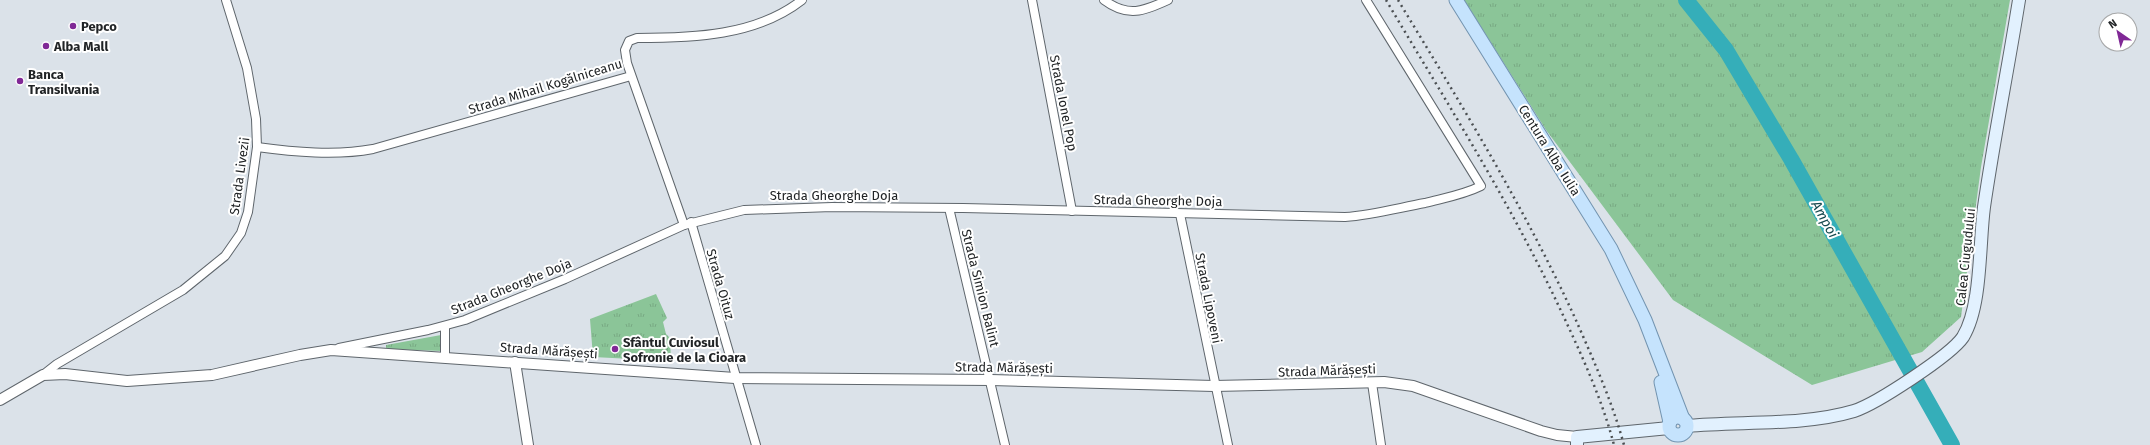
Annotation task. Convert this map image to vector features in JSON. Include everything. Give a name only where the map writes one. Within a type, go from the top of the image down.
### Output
[{"type":"main road","name":"Centura Alba Iulia","points":[[1456,0],[1611,249],[1637,304],[1678,429],[1687,445]]},
{"type":"main road","name":"Calea Ciugudului","points":[[1678,429],[1813,419],[1840,415],[1869,405],[1888,394],[1944,355],[1962,338],[1972,317],[1985,206],[2019,0]]},
{"type":"main road","name":"Strada Mărășești","points":[[1577,441],[1678,429]]},
{"type":"street","name":"Strada Livezii","points":[[43,375],[57,364],[183,290],[225,256],[240,233],[248,212],[257,147],[253,92],[226,0]]},
{"type":"street","name":"Strada Mihail Kogălniceanu","points":[[257,147],[280,150],[354,153],[367,150],[631,76],[625,50],[629,41],[637,38],[698,37],[734,30],[779,16],[802,0]]},
{"type":"street","name":"Strada Ionel Pop","points":[[1032,0],[1072,211]]},
{"type":"street","points":[[1104,0],[1126,12],[1140,11],[1168,0]]},
{"type":"street","name":"Strada Gheorghe Doja","points":[[0,400],[43,375],[65,374],[127,381],[204,376],[234,371],[279,359],[331,350],[445,326],[474,317],[565,279],[687,223],[731,212],[760,208],[949,208],[1180,214],[1363,215],[1456,196],[1481,186],[1366,0]]},
{"type":"street","name":"Strada Oituz","points":[[631,76],[687,223],[756,445]]},
{"type":"street","name":"Strada Simion Balint","points":[[949,208],[991,380],[1005,445]]},
{"type":"street","name":"Strada Lipoveni","points":[[1180,214],[1214,386]]},
{"type":"street","points":[[445,326],[445,357]]},
{"type":"street","name":"Strada Mărășești","points":[[331,350],[735,378],[991,380],[1214,386],[1397,383],[1413,386],[1541,431],[1577,441]]},
{"type":"street","points":[[515,362],[528,445]]},
{"type":"street","points":[[1372,383],[1381,445]]},
{"type":"street","points":[[1214,386],[1228,445]]},
{"type":"green space","points":[[1464,0],[2010,0],[1981,167],[1961,317],[1922,352],[1812,385],[1673,300],[1546,130]]},
{"type":"green space","points":[[656,294],[667,318],[663,322],[666,334],[670,338],[671,361],[593,357],[590,319]]},
{"type":"green space","points":[[441,335],[442,351],[386,349],[386,345]]},
{"type":"green space","points":[[668,338],[668,356],[644,356],[639,341]]},
{"type":"waterway","name":"Ampoi","points":[[1686,0],[1726,50],[1791,159],[1952,445]]},
{"type":"railway","points":[[1386,0],[1478,154],[1542,272],[1591,378],[1604,411],[1614,445]]},
{"type":"railway","points":[[1398,0],[1491,156],[1535,236],[1575,318],[1602,380],[1624,445]]},
{"type":"place","name":"Pepco","points":[[73,26]]},
{"type":"place","name":"Alba Mall","points":[[46,46]]},
{"type":"place","name":"Banca Transilvania","points":[[20,81]]},
{"type":"place","name":"Sfântul Cuviosul Sofronie de la Cioara","points":[[615,349]]}]
